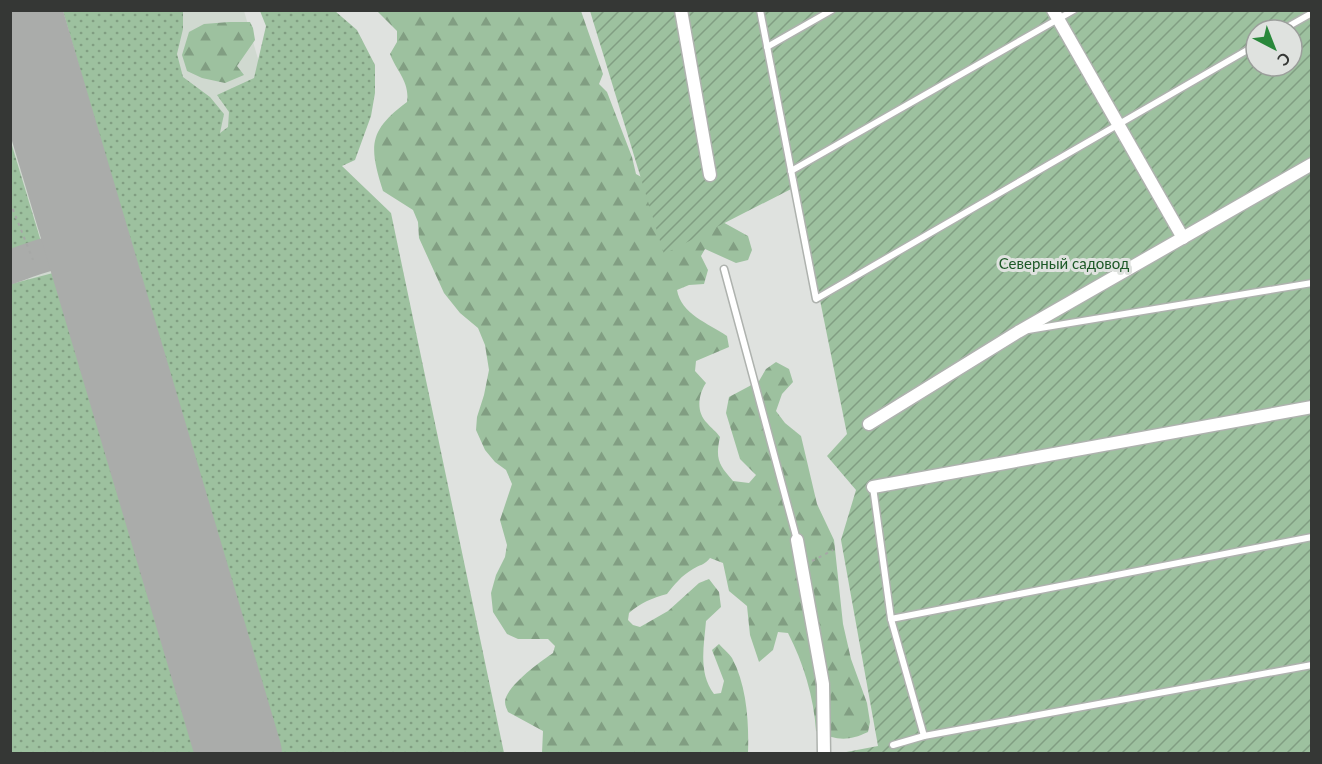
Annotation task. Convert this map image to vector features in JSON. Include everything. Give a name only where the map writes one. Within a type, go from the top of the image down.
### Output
[{"type":"street","points":[[681,10],[710,175]]},
{"type":"street","points":[[1056,15],[1183,238]]},
{"type":"street","points":[[870,424],[1017,332],[1311,164]]},
{"type":"street","points":[[873,488],[1311,407]]},
{"type":"street","points":[[797,540],[823,684],[824,753]]},
{"type":"lane","points":[[760,10],[816,299],[1244,52]]},
{"type":"lane","points":[[767,47],[832,10]]},
{"type":"lane","points":[[791,171],[1056,15],[1074,10]]},
{"type":"lane","points":[[724,269],[797,540]]},
{"type":"lane","points":[[1017,332],[1311,283]]},
{"type":"lane","points":[[873,488],[891,619],[924,736]]},
{"type":"lane","points":[[891,619],[1311,537]]},
{"type":"lane","points":[[893,745],[924,736],[1311,665]]},
{"type":"path","points":[[10,202],[33,260]]},
{"type":"path","points":[[801,566],[833,550]]},
{"type":"shaded area","points":[[10,11],[244,11],[461,753],[11,753]]},
{"type":"green space","points":[[63,11],[183,11],[183,29],[177,54],[183,77],[210,97],[224,114],[220,133],[228,127],[229,112],[217,95],[254,78],[266,26],[260,11],[335,11],[357,30],[375,65],[375,93],[371,116],[355,160],[342,166],[391,213],[504,753],[277,753]]},
{"type":"green space","points":[[377,11],[581,11],[603,74],[599,84],[607,92],[632,157],[636,174],[748,236],[752,250],[748,260],[736,263],[705,249],[701,256],[708,270],[704,284],[689,285],[677,290],[690,312],[727,336],[729,347],[696,361],[695,371],[706,383],[700,398],[701,414],[720,437],[718,456],[724,470],[733,481],[749,483],[756,475],[740,459],[726,413],[729,397],[759,381],[766,369],[776,362],[789,369],[793,382],[782,394],[776,411],[785,423],[801,436],[817,504],[834,540],[843,624],[851,659],[867,703],[870,722],[868,732],[842,739],[816,731],[807,680],[788,633],[778,632],[773,650],[759,662],[750,635],[747,606],[729,591],[723,563],[710,558],[704,564],[685,574],[667,594],[633,609],[629,613],[628,620],[640,627],[668,611],[699,583],[709,579],[719,592],[721,607],[706,621],[703,659],[706,677],[714,694],[721,693],[724,681],[712,650],[719,644],[732,658],[741,680],[747,717],[748,753],[542,753],[543,731],[508,712],[505,702],[511,689],[524,675],[553,653],[555,646],[548,639],[518,639],[507,634],[493,612],[491,593],[496,575],[505,557],[507,545],[500,520],[512,484],[506,470],[485,450],[476,430],[489,370],[485,345],[478,328],[460,313],[444,293],[419,238],[418,222],[413,210],[383,191],[378,175],[374,151],[375,140],[385,122],[407,102],[407,89],[390,54],[397,42],[397,31]]},
{"type":"green space","name":"Северный садовод","points":[[590,11],[1311,11],[1311,753],[841,753],[878,746],[841,540],[856,490],[827,456],[847,434],[797,186],[664,254]]},
{"type":"green space","points":[[250,22],[253,28],[255,40],[237,66],[244,75],[225,83],[202,78],[187,71],[182,55],[189,32],[204,24]]},
{"type":"green space","points":[[10,139],[42,245],[11,254],[10,254]]},
{"type":"green space","points":[[53,273],[203,753],[11,753],[11,284]]},
{"type":"taxiway","points":[[65,250],[74,242],[79,215]]},
{"type":"taxiway","points":[[10,267],[48,254],[68,251],[84,255],[95,270]]},
{"type":"runway","points":[[18,10],[239,754]]}]
